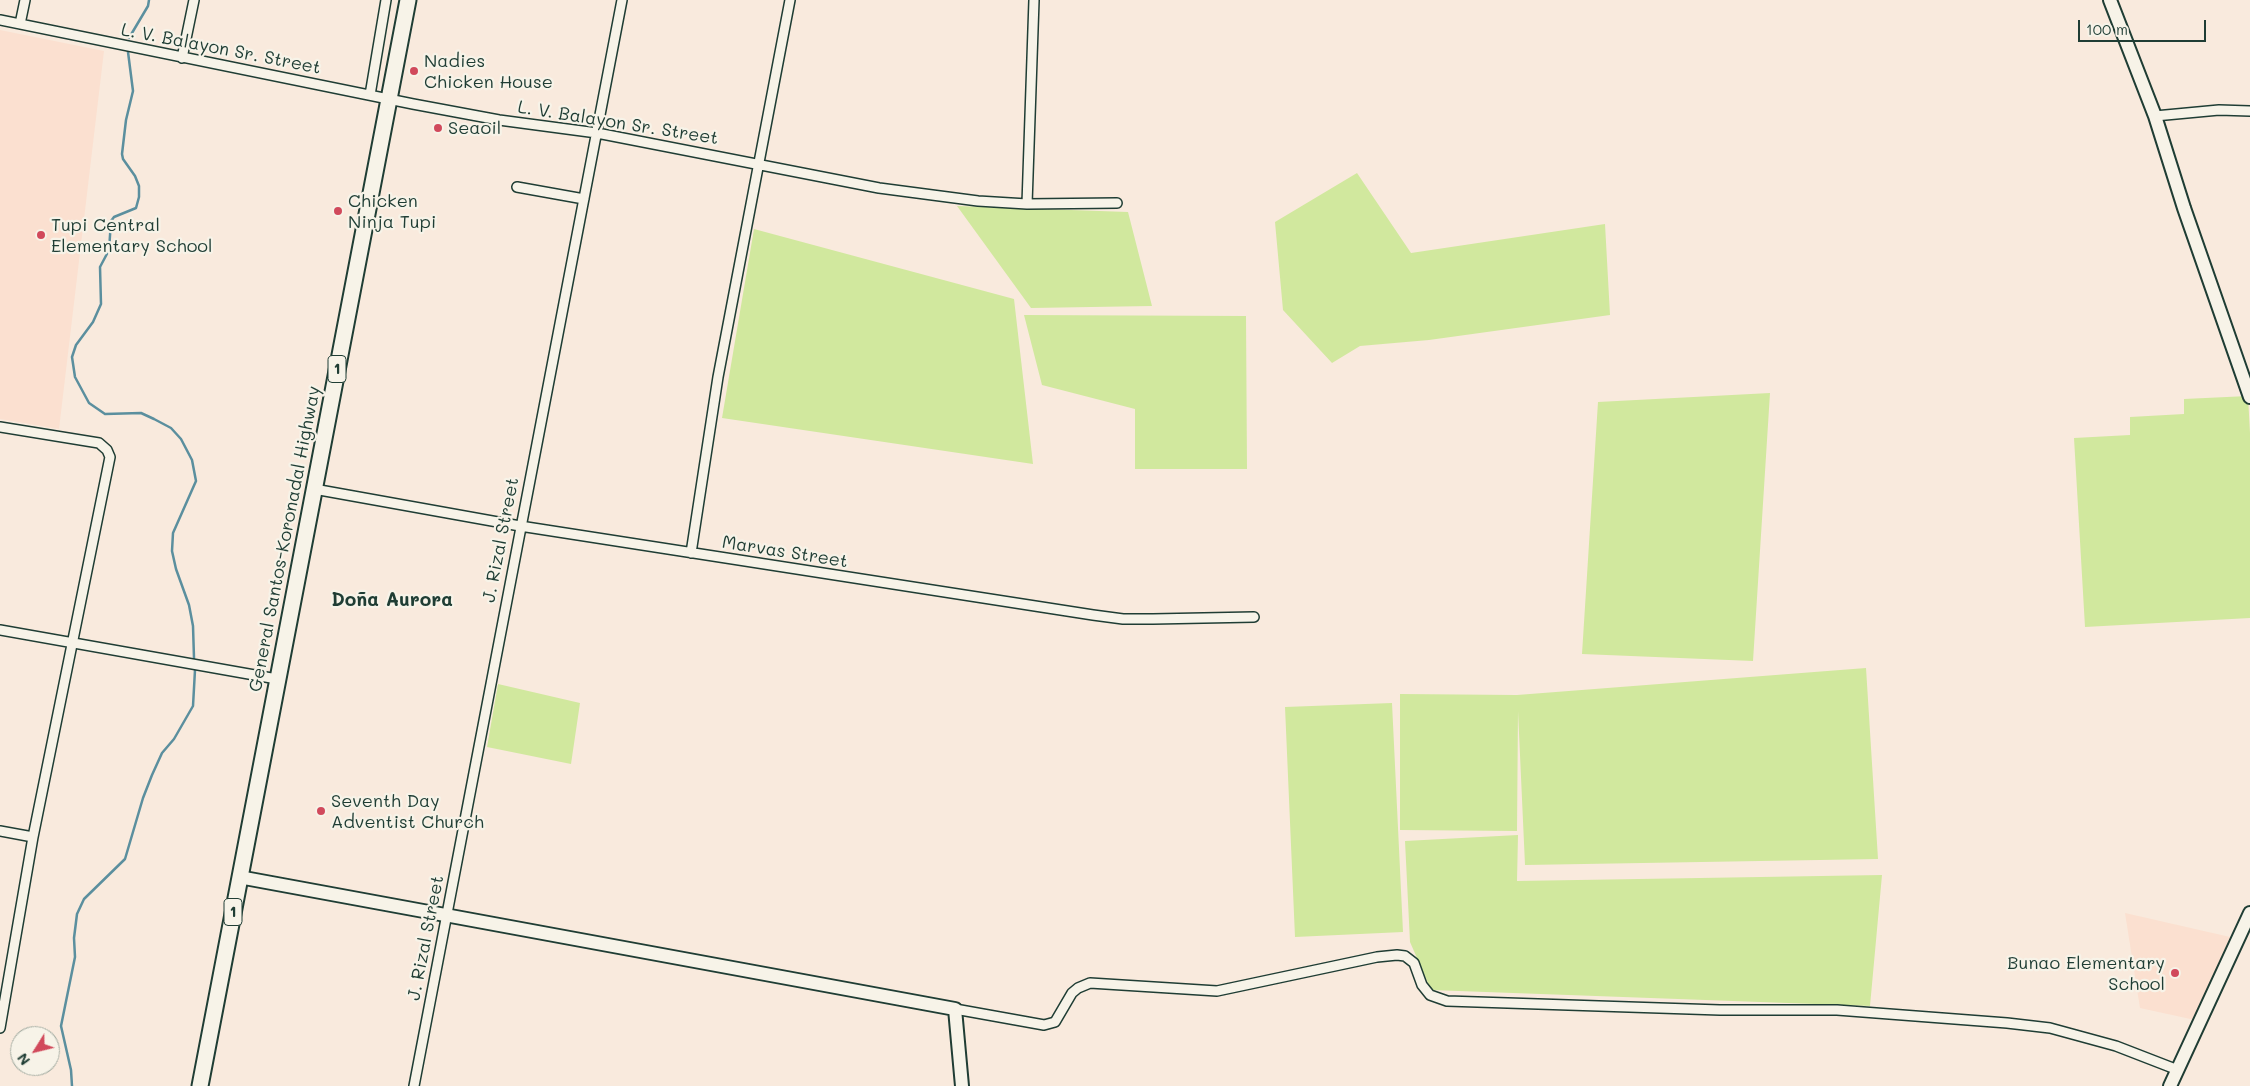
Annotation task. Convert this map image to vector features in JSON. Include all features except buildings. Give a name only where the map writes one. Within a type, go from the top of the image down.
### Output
[{"type":"highway","name":"General Santos-Koronadal Highway","points":[[200,1086],[408,0]]},
{"type":"street","points":[[20,24],[25,0]]},
{"type":"street","points":[[182,58],[194,0]]},
{"type":"street","points":[[370,95],[386,0]]},
{"type":"street","name":"J. Rizal Street","points":[[414,1086],[622,0]]},
{"type":"street","points":[[691,553],[718,378],[790,0]]},
{"type":"street","points":[[1027,204],[1034,0]]},
{"type":"street","points":[[2110,0],[2155,116],[2184,208],[2250,397]]},
{"type":"street","name":"L. V. Balayon Sr. Street","points":[[0,20],[499,120],[597,132],[911,193],[978,201],[1027,204],[1117,203]]},
{"type":"street","points":[[2155,116],[2219,110],[2250,111]]},
{"type":"street","points":[[517,187],[584,199]]},
{"type":"street","points":[[0,428],[99,443],[109,454],[33,837],[0,1028]]},
{"type":"street","name":"Marvas Street","points":[[314,489],[520,526],[1123,619],[1254,617]]},
{"type":"street","points":[[0,630],[278,679]]},
{"type":"street","points":[[0,831],[33,837]]},
{"type":"street","points":[[240,877],[1044,1025],[1055,1022],[1072,993],[1090,983],[1217,991],[1377,957],[1397,955],[1405,956],[1414,963],[1422,986],[1430,995],[1447,1001],[1720,1010],[1837,1010],[2006,1023],[2050,1028],[2116,1046],[2178,1070]]},
{"type":"street","points":[[2170,1086],[2250,913]]},
{"type":"street","points":[[955,1009],[962,1086]]},
{"type":"shaded area","name":"Tupi Central Elementary School","points":[[0,30],[104,51],[59,429],[0,419]]},
{"type":"shaded area","name":"Bunao Elementary School","points":[[2125,913],[2230,937],[2195,1020],[2140,1008]]},
{"type":"green space","points":[[1357,173],[1411,253],[1605,224],[1610,315],[1429,340],[1360,346],[1332,363],[1283,310],[1275,222]]},
{"type":"green space","points":[[957,206],[1128,212],[1152,306],[1031,308]]},
{"type":"green space","points":[[754,229],[1014,299],[1033,464],[722,418]]},
{"type":"green space","points":[[1024,315],[1246,316],[1247,469],[1135,469],[1135,409],[1042,385]]},
{"type":"green space","points":[[1770,393],[1753,661],[1582,654],[1598,402]]},
{"type":"green space","points":[[2248,396],[2250,433],[2250,618],[2085,627],[2074,438],[2130,435],[2130,417],[2184,414],[2184,399]]},
{"type":"green space","points":[[1866,668],[1878,859],[1525,865],[1518,711],[1517,831],[1400,830],[1400,694],[1517,695]]},
{"type":"green space","points":[[498,684],[580,703],[571,764],[487,747]]},
{"type":"green space","points":[[1392,703],[1403,932],[1295,937],[1285,707]]},
{"type":"green space","points":[[1518,835],[1517,881],[1882,875],[1870,1006],[1431,990],[1410,942],[1405,841]]},
{"type":"waterway","points":[[129,38],[148,6],[149,0]]},
{"type":"waterway","points":[[128,52],[133,91],[126,120],[122,154],[139,186],[139,197],[136,208],[114,217],[111,221],[109,250],[100,267],[101,304],[93,322],[76,345],[72,357],[75,377],[89,403],[105,414],[141,413],[171,428],[181,439],[192,460],[196,481],[173,533],[172,551],[176,569],[189,605],[193,626],[194,658]]},
{"type":"waterway","points":[[72,1086],[71,1070],[61,1026],[75,957],[74,938],[77,914],[84,899],[125,859],[143,798],[152,775],[162,753],[174,739],[193,706],[195,670]]},
{"type":"place","name":"Nadies Chicken House","points":[[414,71]]},
{"type":"place","name":"Seaoil","points":[[438,128]]},
{"type":"place","name":"Chicken Ninja Tupi","points":[[338,211]]},
{"type":"place","name":"Tupi Central Elementary School","points":[[41,235]]},
{"type":"place","name":"Seventh Day Adventist Church","points":[[321,811]]},
{"type":"place","name":"Bunao Elementary School","points":[[2175,973]]},
{"type":"district","name":"Doña Aurora","points":[[392,600]]}]
